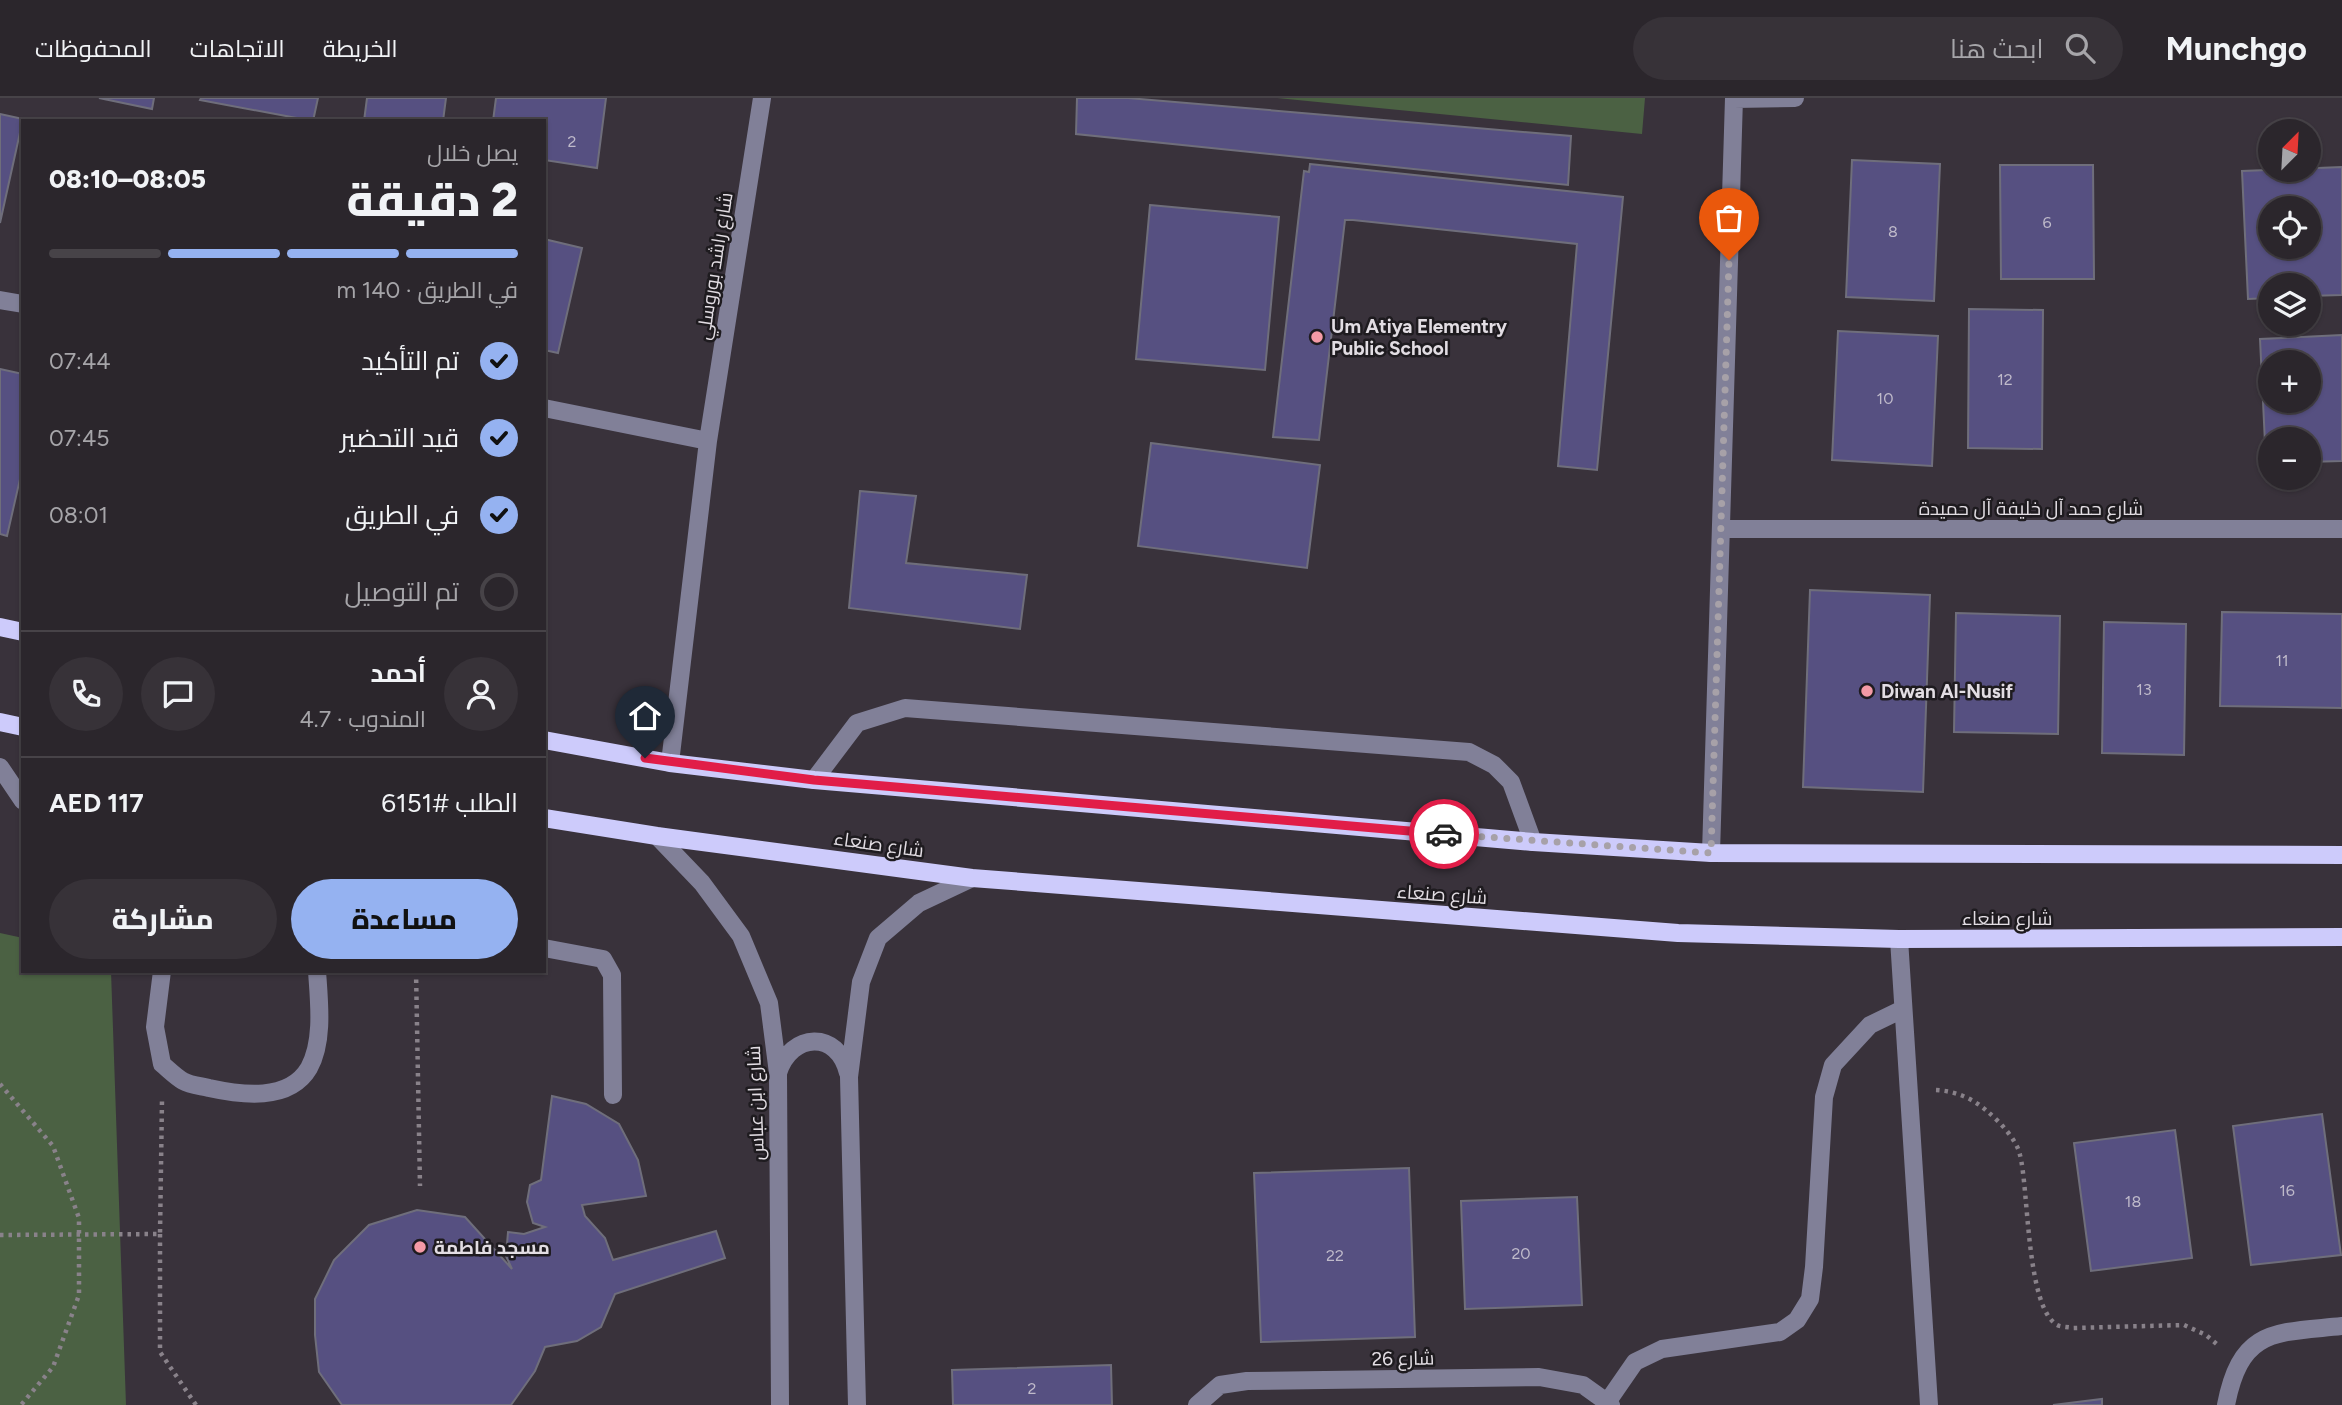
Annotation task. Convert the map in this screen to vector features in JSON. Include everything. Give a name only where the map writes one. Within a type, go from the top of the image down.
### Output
[{"type":"main road","points":[[0,627],[21,632]]},
{"type":"main road","points":[[0,722],[21,727]]},
{"type":"main road","points":[[546,740],[670,763],[814,780],[1534,842],[1711,853],[2342,855]]},
{"type":"main road","name":"شارع صنعاء","points":[[546,818],[657,836],[972,878],[1678,933],[1899,939],[2342,937]]},
{"type":"street","name":"شارع راشد بوروسلي","points":[[670,763],[708,441],[762,98]]},
{"type":"street","points":[[1711,853],[1734,99],[1795,98]]},
{"type":"street","points":[[0,300],[21,304]]},
{"type":"street","points":[[546,408],[708,441]]},
{"type":"street","name":"شارع حمد آل خليفة آل حميدة","points":[[1721,529],[2342,529]]},
{"type":"street","points":[[814,780],[857,723],[905,708],[1469,752],[1494,765],[1511,782],[1534,842]]},
{"type":"street","points":[[0,767],[21,798]]},
{"type":"street","name":"شارع ابن عباس","points":[[657,836],[702,883],[741,936],[769,1003],[778,1073],[780,1405]]},
{"type":"street","points":[[857,1405],[849,1077],[861,982],[878,938],[919,903],[972,878]]},
{"type":"street","points":[[1899,939],[1929,1405]]},
{"type":"street","points":[[546,948],[603,959],[612,975],[613,1095]]},
{"type":"street","points":[[162,973],[155,1027],[162,1064],[184,1082],[225,1091],[262,1095],[294,1084],[309,1069],[316,1048],[319,1011],[317,973]]},
{"type":"street","points":[[1609,1403],[1635,1362],[1662,1349],[1780,1332],[1797,1320],[1810,1299],[1824,1097],[1833,1065],[1870,1025],[1903,1009]]},
{"type":"street","points":[[778,1073],[788,1053],[807,1042],[823,1043],[836,1050],[845,1062],[849,1077]]},
{"type":"street","points":[[2227,1405],[2230,1384],[2252,1346],[2274,1333],[2342,1326]]},
{"type":"street","name":"شارع 26","points":[[1197,1405],[1220,1385],[1247,1381],[1539,1377],[1583,1385],[1609,1403]]},
{"type":"path","points":[[416,973],[420,1186]]},
{"type":"path","points":[[162,1064],[160,1352],[195,1405]]},
{"type":"path","points":[[0,1084],[53,1146],[79,1218],[79,1295],[53,1367],[21,1405]]},
{"type":"path","points":[[1908,1090],[1946,1090],[1975,1101],[1998,1122],[2020,1152],[2035,1282],[2045,1310],[2058,1325],[2073,1328],[2185,1325],[2206,1335],[2240,1364]]},
{"type":"path","points":[[0,1235],[160,1234]]},
{"type":"green space","points":[[1277,98],[1645,98],[1642,134]]},
{"type":"green space","points":[[0,933],[21,938],[21,973],[111,973],[126,1405],[0,1405]]},
{"type":"building","points":[[99,98],[154,98],[152,109]]},
{"type":"building","points":[[201,98],[318,98],[313,119],[200,100]]},
{"type":"building","points":[[367,98],[446,98],[443,119],[364,119]]},
{"type":"building","points":[[496,98],[606,98],[597,168],[546,160],[546,119],[493,119]]},
{"type":"building","points":[[1077,98],[1128,98],[1571,136],[1568,185],[1076,134]]},
{"type":"building","points":[[0,114],[23,119],[0,223]]},
{"type":"building","points":[[1852,160],[1940,164],[1934,301],[1846,297]]},
{"type":"building","points":[[1310,164],[1623,197],[1597,470],[1558,466],[1577,244],[1353,220],[1345,220],[1319,440],[1273,437],[1304,171],[1309,172]]},
{"type":"building","points":[[2000,165],[2093,165],[2094,279],[2001,279]]},
{"type":"building","points":[[2342,167],[2342,295],[2321,296],[2321,273],[2258,273],[2258,299],[2248,299],[2242,171],[2258,170],[2258,182],[2321,182],[2321,168]]},
{"type":"building","points":[[1150,205],[1279,217],[1265,370],[1136,359]]},
{"type":"building","points":[[546,239],[582,248],[558,353],[546,350]]},
{"type":"building","points":[[1969,309],[2043,310],[2042,449],[1968,448]]},
{"type":"building","points":[[1838,331],[1938,336],[1932,466],[1832,460]]},
{"type":"building","points":[[2342,335],[2342,461],[2321,462],[2321,427],[2264,427],[2264,413],[2321,413],[2321,350],[2261,350],[2260,339]]},
{"type":"building","points":[[0,369],[21,374],[21,475],[7,536],[0,534]]},
{"type":"building","points":[[1151,443],[1320,465],[1307,568],[1138,546]]},
{"type":"building","points":[[860,491],[916,496],[906,563],[1027,575],[1020,629],[849,608]]},
{"type":"building","name":"Diwan Al-Nusif","points":[[1810,590],[1930,595],[1923,792],[1803,787]]},
{"type":"building","points":[[2222,612],[2342,614],[2342,708],[2220,706]]},
{"type":"building","points":[[1956,613],[2060,616],[2058,734],[1954,732]]},
{"type":"building","points":[[2104,622],[2186,624],[2184,755],[2102,753]]},
{"type":"building","name":"مسجد فاطمة","points":[[552,1096],[586,1104],[619,1124],[638,1160],[646,1196],[582,1205],[585,1216],[605,1238],[613,1260],[716,1231],[725,1258],[615,1294],[601,1327],[577,1341],[545,1347],[535,1371],[511,1405],[342,1405],[319,1372],[315,1335],[315,1299],[334,1260],[369,1225],[417,1210],[465,1217],[512,1269],[506,1256],[508,1232],[524,1234],[545,1227],[533,1223],[527,1202],[530,1185],[541,1180]]},
{"type":"building","points":[[2322,1114],[2341,1255],[2251,1265],[2233,1126]]},
{"type":"building","points":[[2175,1130],[2192,1258],[2091,1271],[2074,1143]]},
{"type":"building","points":[[1409,1168],[1415,1337],[1261,1342],[1254,1173]]},
{"type":"building","points":[[1577,1197],[1582,1305],[1465,1309],[1461,1201]]},
{"type":"building","points":[[1111,1365],[1112,1405],[953,1405],[952,1370]]},
{"type":"building","points":[[2102,1399],[2102,1405],[2053,1405]]},
{"type":"way so far","points":[[1444,834],[1711,853],[1729,260]]},
{"type":"place","name":"Um Atiya Elementry Public School","points":[[1317,337]]},
{"type":"place","name":"Diwan Al-Nusif","points":[[1867,691]]},
{"type":"place","name":"مسجد فاطمة","points":[[420,1247]]},
{"type":"route","points":[[645,758],[814,780],[1444,834]]}]
